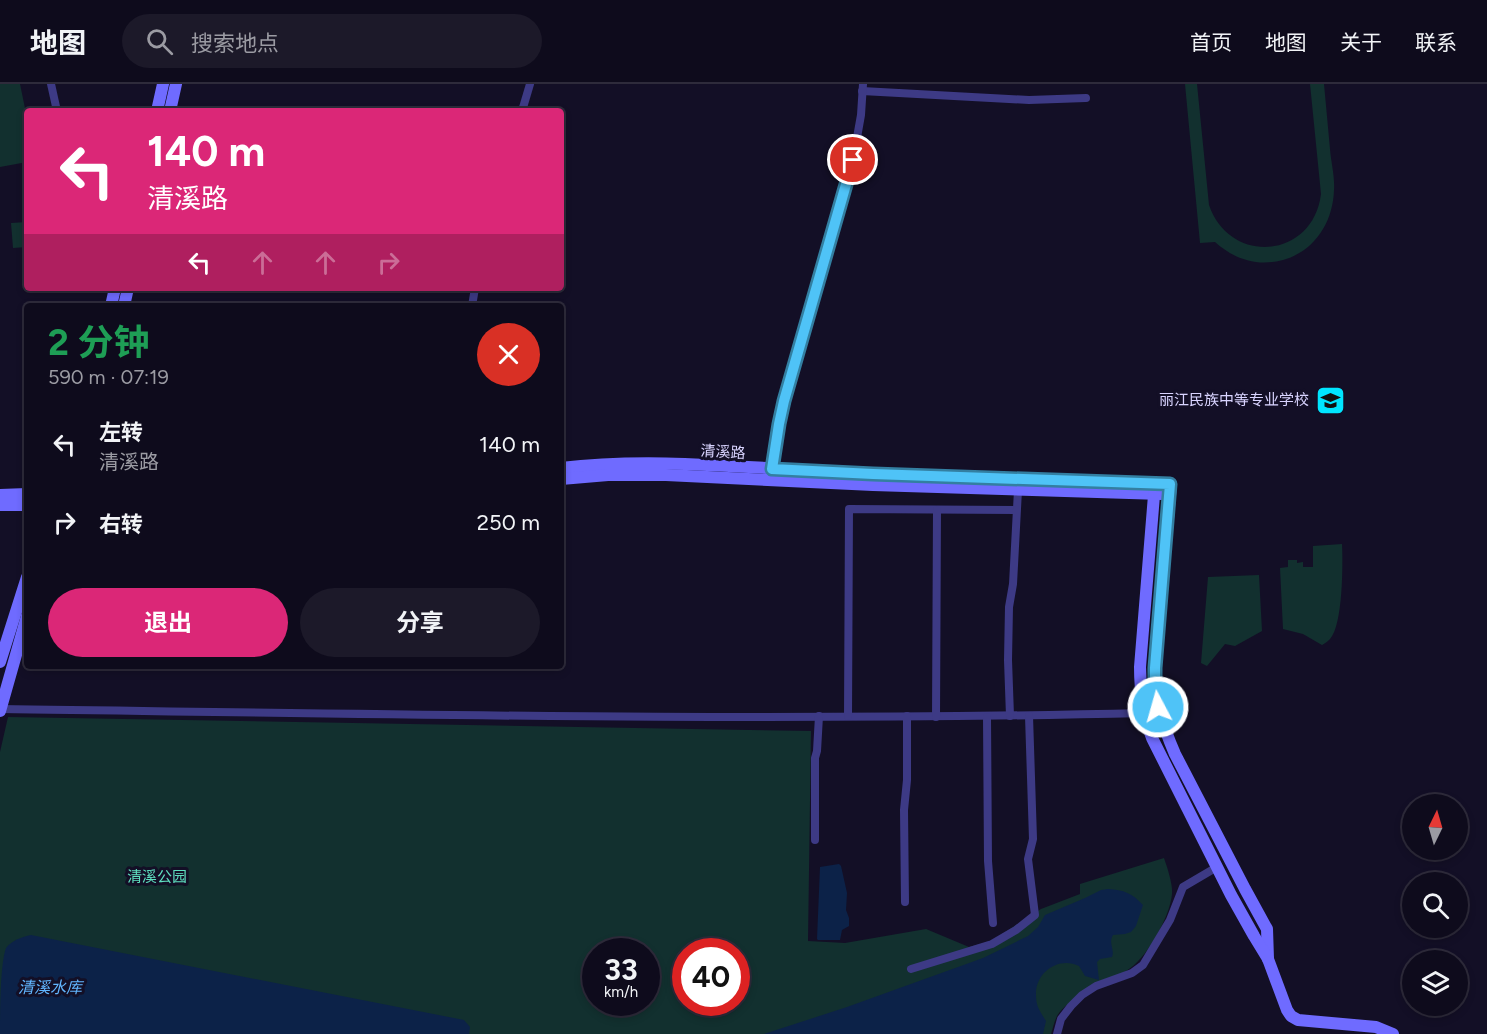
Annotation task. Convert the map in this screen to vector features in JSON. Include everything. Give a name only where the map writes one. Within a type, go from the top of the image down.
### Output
[{"type":"street","points":[[51,84],[56,108]]},
{"type":"street","points":[[158,108],[163,84]]},
{"type":"street","points":[[171,108],[176,84]]},
{"type":"street","points":[[523,108],[530,84]]},
{"type":"street","points":[[772,469],[784,401],[853,160],[861,115],[862,88],[1029,100],[1086,98]]},
{"type":"street","name":"清溪路","points":[[564,468],[637,463],[1155,489]]},
{"type":"street","name":"清溪路","points":[[564,479],[608,475],[666,475],[1018,490],[1170,489],[1155,668],[1158,707],[1175,754],[1267,929],[1268,959]]},
{"type":"street","points":[[1155,489],[1140,667],[1141,696],[1152,738],[1217,867],[1268,959],[1287,1010],[1298,1020],[1376,1027],[1390,1033]]},
{"type":"street","points":[[1010,716],[1008,607],[1013,584],[1018,490]]},
{"type":"street","points":[[0,495],[24,494]]},
{"type":"street","points":[[0,505],[24,505]]},
{"type":"street","points":[[848,716],[849,509],[1016,510]]},
{"type":"street","points":[[936,717],[937,510]]},
{"type":"street","points":[[0,662],[24,587]]},
{"type":"street","points":[[24,626],[0,710],[907,717],[1144,713]]},
{"type":"street","points":[[815,840],[815,758],[818,751],[819,716]]},
{"type":"street","points":[[911,969],[992,944],[1016,930],[1035,915],[1028,859],[1033,839],[1029,716]]},
{"type":"street","points":[[905,902],[904,810],[907,780],[907,717]]},
{"type":"street","points":[[987,717],[988,861],[993,923]]},
{"type":"street","points":[[1057,1034],[1061,1019],[1083,995],[1096,986],[1132,973],[1143,965],[1170,920],[1183,887],[1217,867]]},
{"type":"green space","points":[[0,84],[20,84],[25,108],[24,163],[0,167]]},
{"type":"green space","points":[[1185,84],[1197,84],[1209,205],[1220,225],[1234,238],[1252,245],[1270,247],[1288,242],[1303,232],[1315,216],[1321,194],[1310,84],[1324,84],[1334,180],[1333,202],[1320,234],[1304,250],[1283,260],[1264,263],[1238,257],[1215,242],[1200,243]]},
{"type":"green space","points":[[24,222],[24,247],[13,248],[11,223]]},
{"type":"green space","points":[[1342,544],[1340,608],[1338,621],[1330,639],[1322,645],[1303,634],[1283,629],[1280,568],[1288,567],[1288,560],[1303,562],[1303,567],[1313,567],[1313,546]]},
{"type":"green space","points":[[1259,575],[1262,631],[1235,646],[1225,644],[1207,666],[1201,663],[1208,577]]},
{"type":"green space","name":"清溪公园","points":[[8,717],[811,731],[808,941],[845,943],[926,929],[969,947],[991,941],[1041,909],[1080,894],[1080,884],[1164,858],[1171,881],[1172,894],[1167,914],[1149,948],[1126,971],[1088,991],[1062,1009],[1051,1034],[0,1034],[0,752]]},
{"type":"water","points":[[839,864],[847,893],[846,910],[849,926],[842,930],[840,940],[818,940],[820,867]]},
{"type":"water","points":[[1108,889],[1127,893],[1143,905],[1136,926],[1131,932],[1113,935],[1112,957],[1100,959],[1097,962],[1099,980],[1085,976],[1079,966],[1071,963],[1049,968],[1039,980],[1036,995],[1040,1012],[1046,1021],[1043,1034],[764,1034],[983,958],[1028,936],[1038,927],[1045,915]]},
{"type":"water","name":"清溪水库","points":[[31,935],[464,1020],[470,1027],[469,1034],[0,1034],[1,977],[6,948],[14,941]]},
{"type":"place","name":"丽江民族中等专业学校","points":[[1330,400]]},
{"type":"route","points":[[853,160],[784,401],[772,469],[1170,484],[1155,668],[1158,707]]}]
